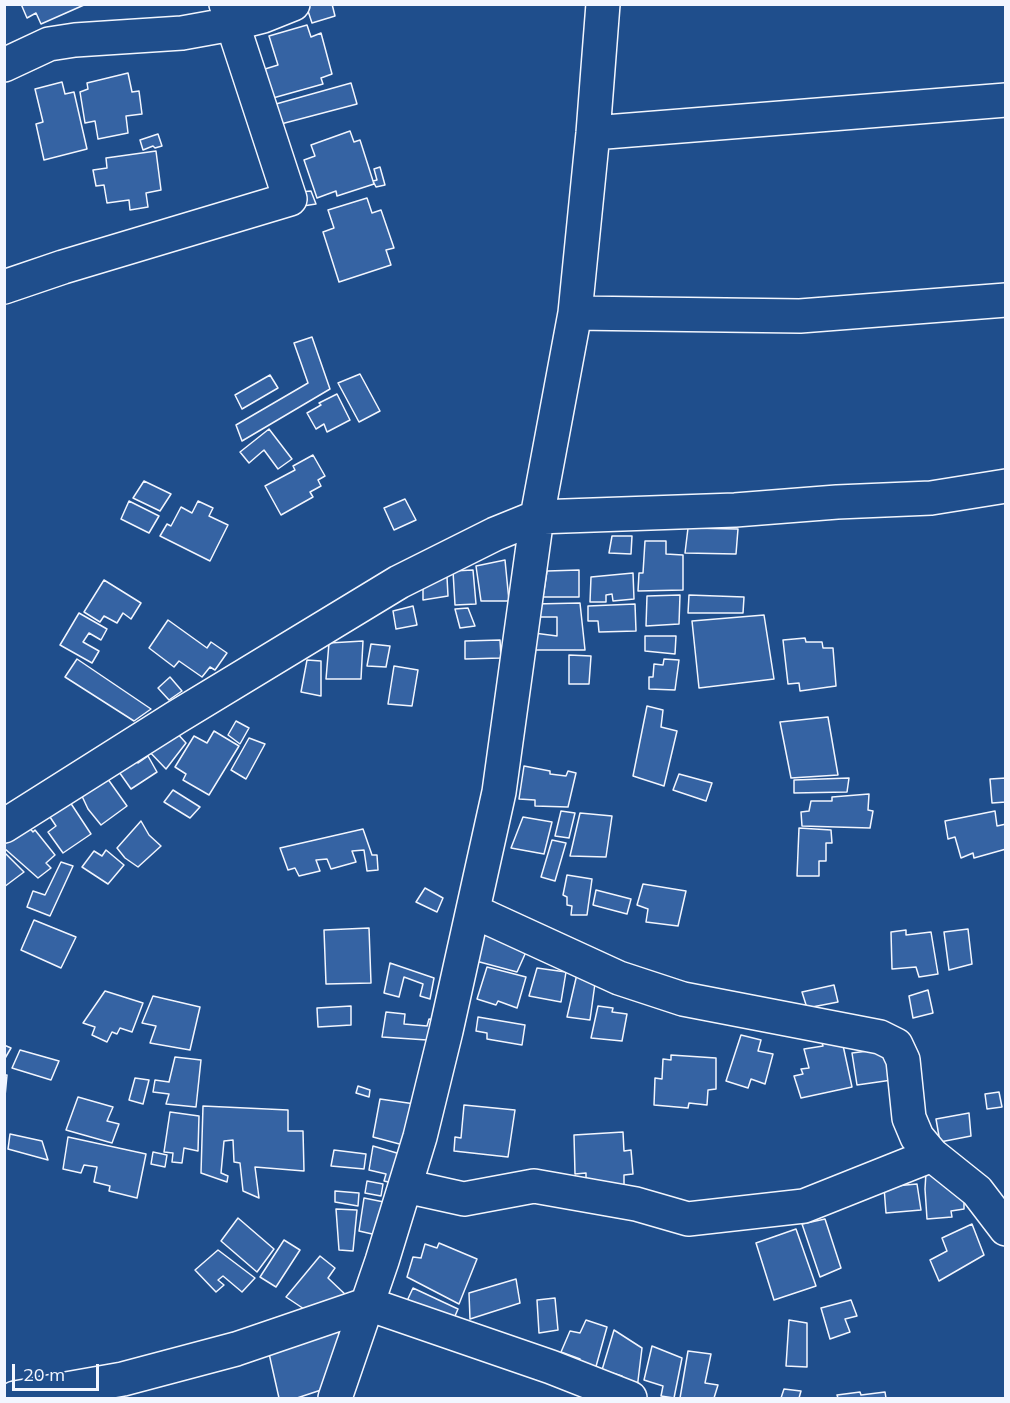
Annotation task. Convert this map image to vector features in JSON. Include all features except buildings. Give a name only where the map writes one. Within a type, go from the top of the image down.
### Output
[{"type":"street","points":[[4,65],[50,44],[75,40],[182,33],[229,14],[263,16],[292,4]]},
{"type":"street","points":[[335,1398],[368,1304],[420,1137],[499,792],[537,517],[575,313],[603,4]]},
{"type":"street","points":[[4,287],[290,199],[229,14]]},
{"type":"street","points":[[593,133],[1005,100]]},
{"type":"street","points":[[575,313],[800,316],[1005,300]]},
{"type":"street","points":[[4,826],[175,718],[399,582],[495,534],[537,517],[735,510],[837,501],[931,498],[1005,486]]},
{"type":"street","points":[[472,911],[619,978],[683,999],[880,1037],[896,1045],[903,1060],[909,1118],[916,1137],[932,1155],[977,1191],[1005,1229]]},
{"type":"street","points":[[405,1186],[464,1199],[534,1186],[636,1204],[688,1220],[804,1206],[932,1155]]},
{"type":"street","points":[[15,1398],[123,1379],[236,1349],[368,1304],[540,1363],[630,1398]]}]
